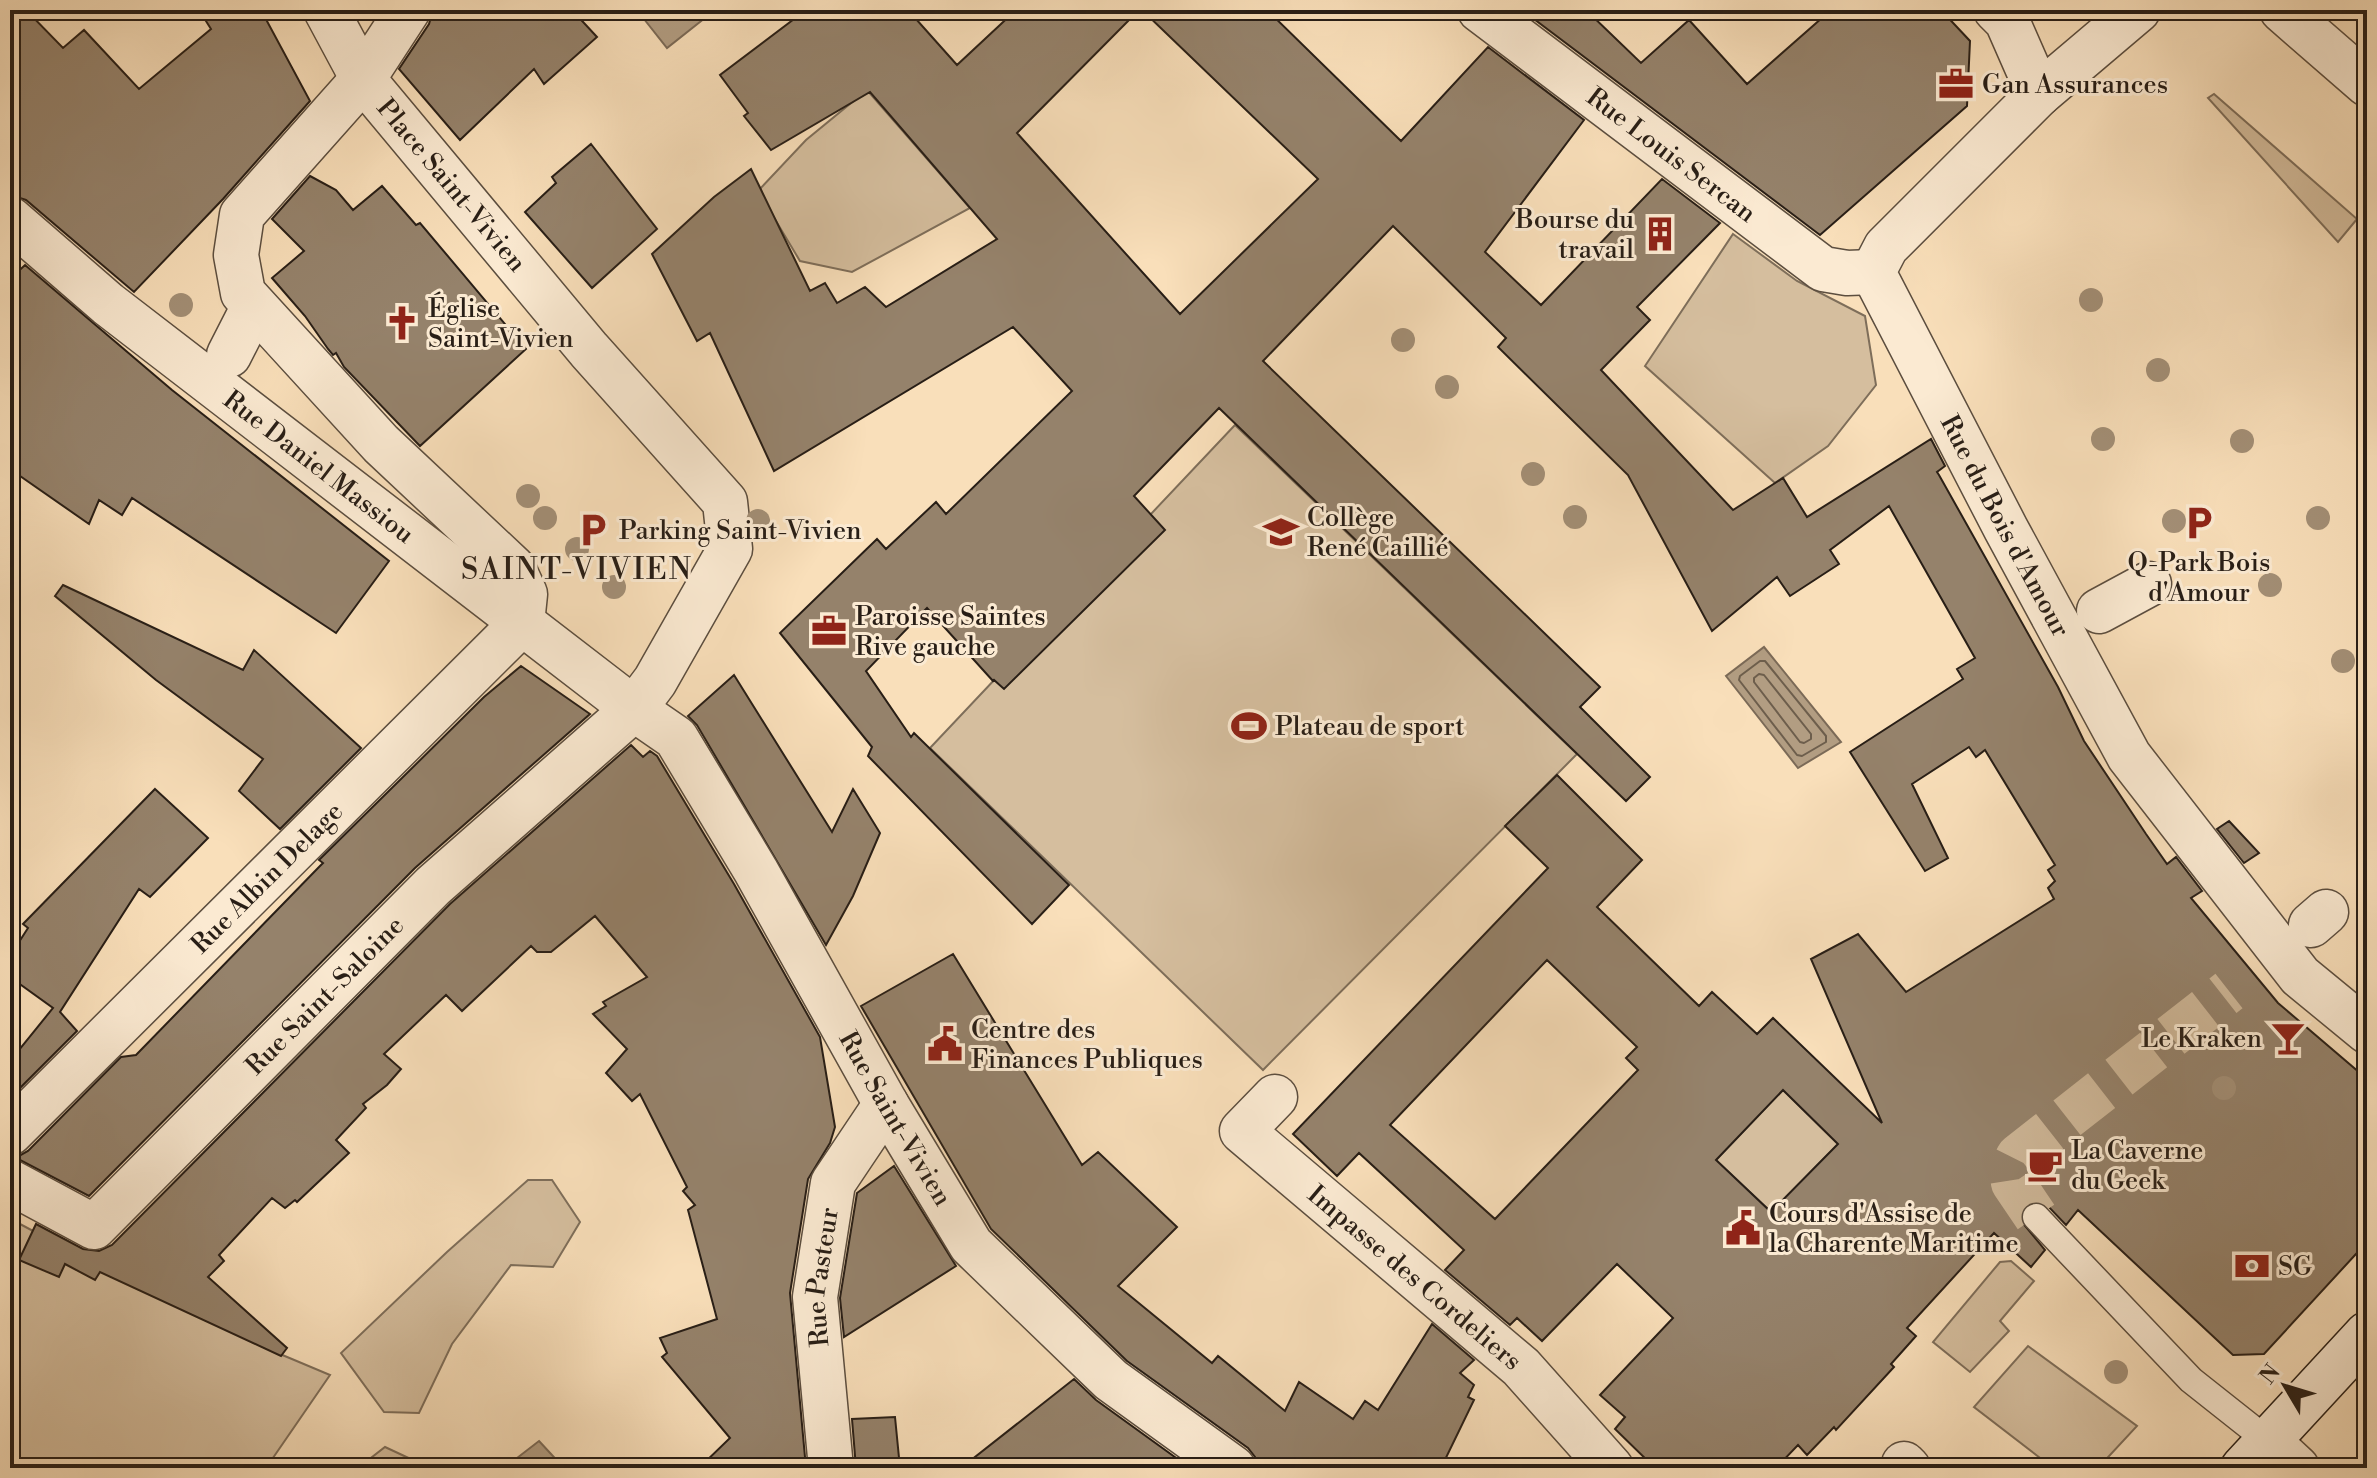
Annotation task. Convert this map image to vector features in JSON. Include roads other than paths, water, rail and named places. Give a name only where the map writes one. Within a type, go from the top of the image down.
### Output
[{"type":"street","points":[[326,10],[363,79],[408,10]]},
{"type":"street","name":"Rue Louis Sercan","points":[[1480,10],[1823,269],[1847,273],[1873,272]]},
{"type":"street","points":[[1996,10],[2007,21],[2039,94]]},
{"type":"street","points":[[1873,272],[1886,247],[2039,94],[2138,10]]},
{"type":"street","points":[[2282,10],[2367,84]]},
{"type":"street","name":"Place Saint-Vivien","points":[[522,623],[525,594],[513,568],[381,444],[243,293],[236,255],[242,215],[363,79],[589,350],[725,502],[730,549],[655,681],[634,709]]},
{"type":"street","name":"Rue Daniel Massiou","points":[[10,219],[108,304],[634,709]]},
{"type":"street","name":"Rue du Bois d'Amour","points":[[1873,272],[2078,622],[2129,756],[2292,940],[2300,976],[2367,1031]]},
{"type":"street","points":[[229,355],[254,306]]},
{"type":"street","points":[[2078,622],[2149,584]]},
{"type":"street","name":"Rue Albin Delage","points":[[10,1133],[522,623]]},
{"type":"street","name":"Rue Saint-Vivien","points":[[634,709],[676,738],[756,871],[886,1104],[971,1245],[1111,1380],[1233,1468]]},
{"type":"street","name":"Rue Saint-Saloine","points":[[10,1182],[94,1227],[433,886],[634,709]]},
{"type":"street","name":"Impasse des Cordeliers","points":[[1275,1097],[1242,1131],[1521,1367],[1611,1468]]},
{"type":"street","name":"Rue Pasteur","points":[[831,1468],[815,1297],[830,1197],[833,1183],[886,1104]]},
{"type":"street","points":[[2269,1459],[2367,1334]]},
{"type":"lane","points":[[2036,1217],[2269,1459]]},
{"type":"water","points":[[655,10],[715,10],[667,48],[644,19]]},
{"type":"water","points":[[1764,647],[1841,742],[1798,768],[1726,676]]},
{"type":"water","points":[[539,1441],[564,1468],[504,1468]]},
{"type":"tunnel","points":[[2036,1217],[2013,1183],[2011,1170],[2018,1156],[2229,991]]},
{"type":"place","name":"Gan Assurances","points":[[1956,84]]},
{"type":"place","name":"Bourse du travail","points":[[1660,234]]},
{"type":"place","name":"Église Saint-Vivien","points":[[402,323]]},
{"type":"place","name":"Q-Park Bois d'Amour","points":[[2199,523]]},
{"type":"place","name":"Parking Saint-Vivien","points":[[593,530]]},
{"type":"place","name":"Collège René Caillié","points":[[1281,532]]},
{"type":"place","name":"Paroisse Saintes Rive gauche","points":[[829,631]]},
{"type":"place","name":"Plateau de sport","points":[[1249,726]]},
{"type":"place","name":"Le Kraken","points":[[2288,1038]]},
{"type":"place","name":"Centre des Finances Publiques","points":[[945,1044]]},
{"type":"place","name":"La Caverne du Geek","points":[[2045,1165]]},
{"type":"place","name":"Cours d'Assise de la Charente Maritime","points":[[1743,1228]]},
{"type":"place","name":"SG","points":[[2252,1266]]},
{"type":"district","name":"SAINT-VIVIEN","points":[[577,569]]}]
